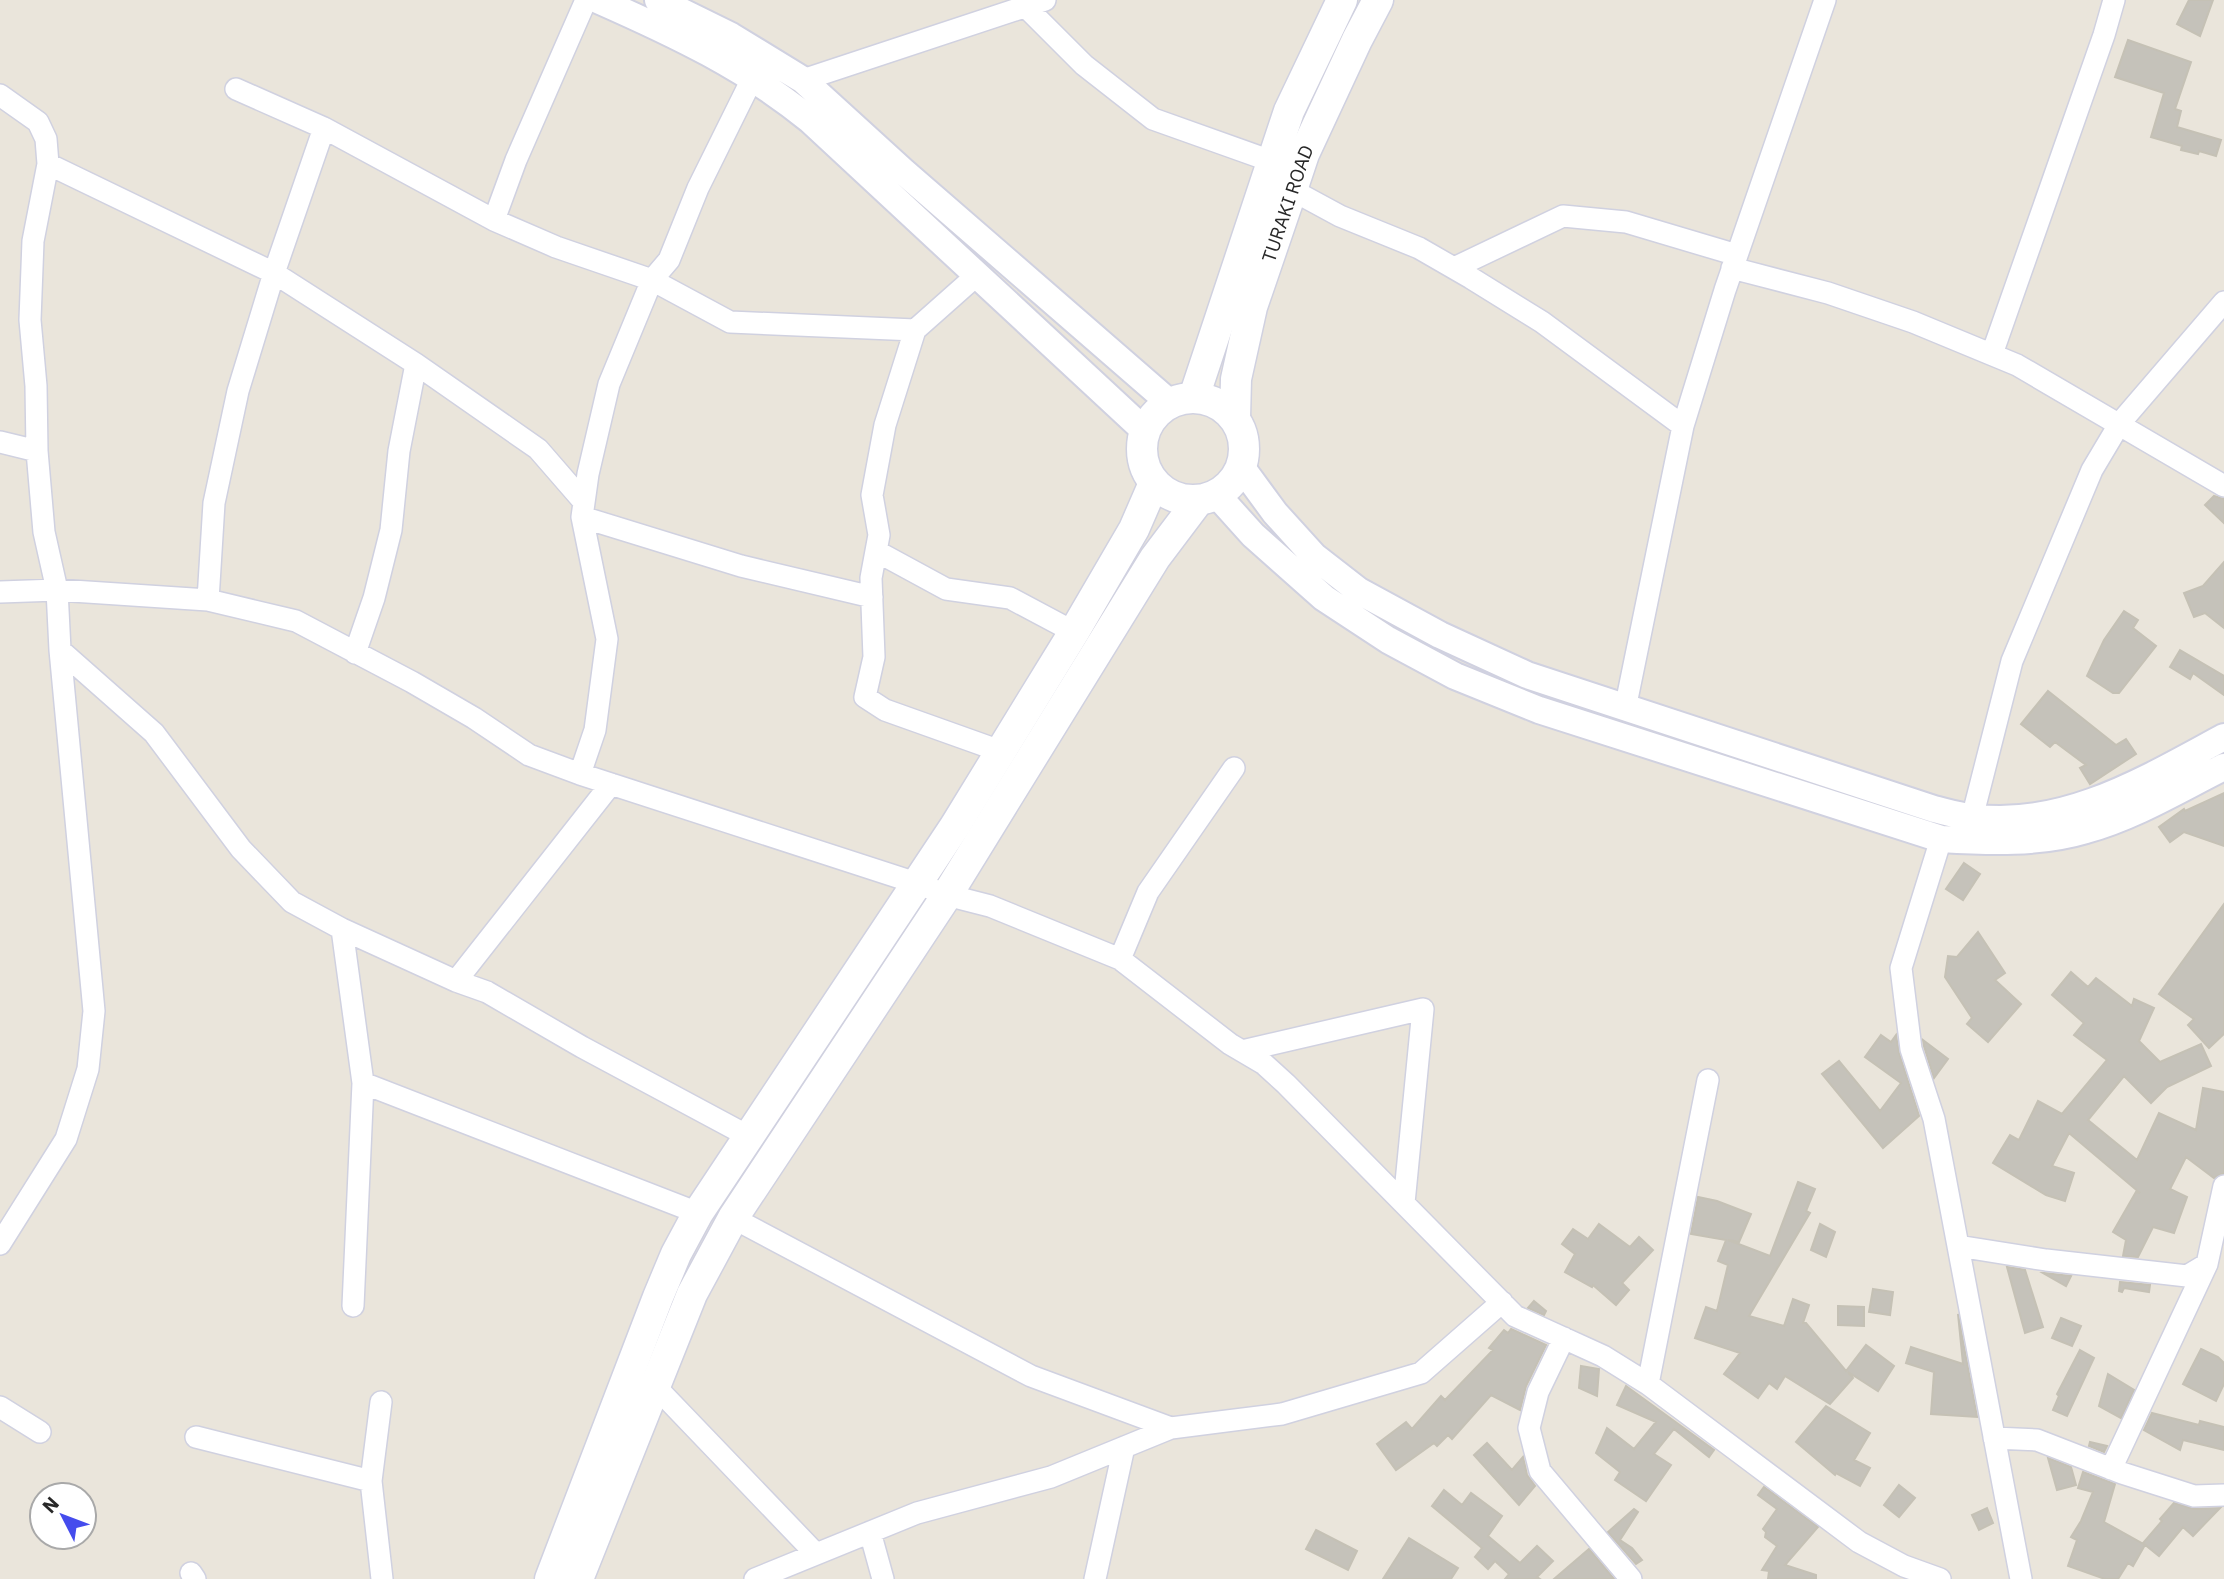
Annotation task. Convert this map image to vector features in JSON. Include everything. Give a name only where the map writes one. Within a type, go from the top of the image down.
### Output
[{"type":"main road","points":[[1182,400],[1289,111],[1342,0]]},
{"type":"main road","name":"TURAKI ROAD","points":[[1236,418],[1236,379],[1252,307],[1304,154],[1378,0]]},
{"type":"main road","points":[[578,1579],[692,1294],[733,1218],[947,895],[1155,558],[1207,498],[1242,468],[1245,442],[1236,418],[1217,403],[1182,400],[1155,415],[1145,431],[1142,445],[1146,472],[1154,483],[1174,498],[1207,498]]},
{"type":"main road","points":[[550,1579],[658,1297],[676,1254],[698,1213],[955,826],[1074,632],[1134,528],[1154,483]]},
{"type":"street","points":[[494,220],[516,160],[586,0]]},
{"type":"street","points":[[598,0],[659,27],[753,77],[810,120],[1145,431]]},
{"type":"street","points":[[658,0],[731,36],[803,80],[914,181],[1182,400]]},
{"type":"street","points":[[1625,709],[1684,426],[1734,262],[1825,0]]},
{"type":"street","points":[[1992,355],[2114,0]]},
{"type":"street","points":[[803,80],[1035,4],[1084,65],[1153,118],[1271,161]]},
{"type":"street","points":[[580,774],[594,730],[607,639],[583,510],[588,474],[609,384],[652,280],[669,260],[698,188],[753,77]]},
{"type":"street","points":[[236,89],[324,128],[494,220],[556,247],[652,280],[730,322],[915,330]]},
{"type":"street","points":[[0,95],[38,122],[46,139],[48,164],[33,241],[30,320],[36,386],[37,451],[44,532],[57,590],[60,650],[94,1011],[88,1069],[66,1139],[0,1244]]},
{"type":"street","points":[[208,600],[214,503],[238,391],[274,273],[324,128]]},
{"type":"street","points":[[48,164],[274,273],[416,364],[538,449],[583,510],[741,566],[872,597]]},
{"type":"street","points":[[1292,190],[1340,216],[1419,247],[1454,268],[1542,322],[1684,426]]},
{"type":"street","points":[[1454,268],[1563,216],[1626,222],[1734,262],[1913,322],[2017,365],[2224,486]]},
{"type":"street","points":[[977,275],[915,330],[885,425],[872,495],[879,535],[871,578],[874,657],[865,697],[885,710],[1000,751]]},
{"type":"street","points":[[1972,818],[2012,661],[2092,470],[2120,423],[2224,302]]},
{"type":"street","points":[[355,653],[374,598],[391,530],[399,451],[416,364]]},
{"type":"street","points":[[0,442],[37,451]]},
{"type":"street","points":[[1242,468],[1275,513],[1314,556],[1359,591],[1440,635],[1527,675],[1934,809],[1972,818],[2024,818],[2062,811],[2097,801],[2142,781],[2224,737]]},
{"type":"street","points":[[1207,498],[1324,598],[1388,640],[1455,676],[1539,710],[1941,839],[1981,842],[2039,840],[2087,830],[2138,809],[2224,767]]},
{"type":"street","points":[[876,551],[946,589],[1010,598],[1074,632]]},
{"type":"street","points":[[0,592],[57,590],[208,600],[296,621],[464,712],[529,755],[947,895],[990,906],[1120,959],[1241,1051],[1264,1064],[1515,1315],[1603,1356],[1648,1384],[1858,1542],[1904,1566],[1940,1579]]},
{"type":"street","points":[[60,650],[154,733],[241,849],[292,902],[342,929],[456,981],[487,992],[582,1047],[748,1136]]},
{"type":"street","points":[[1120,959],[1148,892],[1234,768]]},
{"type":"street","points":[[456,981],[611,784]]},
{"type":"street","points":[[1941,839],[1901,968],[1911,1049],[1934,1119],[2021,1579]]},
{"type":"street","points":[[342,929],[363,1083],[353,1306]]},
{"type":"street","points":[[1241,1051],[1423,1009],[1404,1203]]},
{"type":"street","points":[[1648,1384],[1709,1080]]},
{"type":"street","points":[[363,1083],[698,1213]]},
{"type":"street","points":[[2111,1469],[2207,1264],[2224,1186]]},
{"type":"street","points":[[733,1218],[1031,1376],[1171,1428]]},
{"type":"street","points":[[1958,1246],[2046,1260],[2188,1276],[2207,1264]]},
{"type":"street","points":[[755,1579],[798,1571],[816,1554],[917,1513],[1051,1477],[1171,1428],[1282,1414],[1421,1373],[1502,1302]]},
{"type":"street","points":[[1564,1338],[1538,1392],[1529,1428],[1540,1471],[1631,1579]]},
{"type":"street","points":[[654,1385],[816,1554]]},
{"type":"street","points":[[382,1402],[370,1480],[382,1579]]},
{"type":"street","points":[[0,1406],[40,1432]]},
{"type":"street","points":[[196,1437],[370,1480]]},
{"type":"street","points":[[1994,1438],[2037,1440],[2111,1469],[2194,1496],[2224,1495]]},
{"type":"street","points":[[1095,1579],[1124,1447]]},
{"type":"street","points":[[870,1532],[883,1579]]},
{"type":"building","points":[[2189,0],[2213,0],[2200,36],[2177,24]]},
{"type":"building","points":[[2128,40],[2191,62],[2175,109],[2181,111],[2177,127],[2221,140],[2216,156],[2181,150],[2182,146],[2151,137],[2164,93],[2115,77]]},
{"type":"building","points":[[2214,496],[2224,499],[2224,523],[2205,505]]},
{"type":"building","points":[[2224,562],[2224,628],[2205,613],[2194,617],[2184,593],[2203,586]]},
{"type":"building","points":[[2124,611],[2138,620],[2133,628],[2156,646],[2119,693],[2113,693],[2087,676],[2104,640]]},
{"type":"building","points":[[2180,650],[2224,676],[2224,695],[2193,673],[2190,679],[2170,667]]},
{"type":"building","points":[[2048,691],[2116,745],[2126,739],[2136,754],[2090,784],[2080,768],[2086,765],[2055,742],[2050,747],[2021,724]]},
{"type":"building","points":[[2224,793],[2224,846],[2184,832],[2170,842],[2159,827],[2184,809],[2185,811]]},
{"type":"building","points":[[1964,863],[1980,874],[1963,900],[1946,889]]},
{"type":"building","points":[[2224,904],[2224,1034],[2209,1048],[2188,1025],[2194,1019],[2159,994]]},
{"type":"building","points":[[1978,932],[2005,973],[1995,980],[2021,1004],[1988,1042],[1967,1024],[1972,1018],[1945,977],[1948,956],[1957,957]]},
{"type":"building","points":[[2071,972],[2088,987],[2096,978],[2132,1006],[2134,999],[2154,1008],[2139,1041],[2160,1062],[2201,1044],[2211,1066],[2167,1087],[2151,1103],[2124,1076],[2088,1120],[2137,1160],[2159,1113],[2196,1130],[2203,1088],[2224,1092],[2224,1173],[2214,1178],[2186,1157],[2170,1189],[2187,1197],[2174,1233],[2153,1227],[2138,1257],[2123,1256],[2126,1240],[2113,1232],[2136,1192],[2140,1193],[2069,1133],[2052,1166],[2074,1173],[2065,1201],[2046,1195],[1993,1163],[2010,1135],[2019,1140],[2038,1101],[2062,1114],[2107,1060],[2074,1035],[2084,1023],[2052,995]]},
{"type":"building","points":[[1881,1035],[1891,1042],[1896,1035],[1919,1116],[1883,1148],[1822,1074],[1839,1061],[1880,1111],[1901,1083],[1865,1057]]},
{"type":"building","points":[[1923,1040],[1948,1059],[1934,1078],[1924,1046]]},
{"type":"building","points":[[1798,1182],[1815,1189],[1806,1211],[1810,1213],[1749,1316],[1784,1326],[1793,1299],[1809,1305],[1803,1323],[1806,1323],[1846,1371],[1866,1345],[1894,1366],[1878,1391],[1848,1372],[1853,1378],[1830,1404],[1785,1376],[1777,1389],[1769,1383],[1758,1398],[1724,1374],[1740,1353],[1695,1338],[1706,1307],[1717,1311],[1728,1265],[1718,1261],[1726,1240],[1691,1234],[1698,1197],[1751,1214],[1739,1242],[1728,1240],[1770,1256]]},
{"type":"building","points":[[1599,1224],[1630,1247],[1639,1237],[1653,1250],[1622,1283],[1629,1290],[1616,1305],[1593,1285],[1592,1287],[1565,1272],[1575,1254],[1562,1244],[1573,1229],[1588,1239]]},
{"type":"building","points":[[1820,1224],[1835,1232],[1826,1257],[1811,1250]]},
{"type":"building","points":[[2007,1267],[2025,1270],[2043,1327],[2025,1333]]},
{"type":"building","points":[[2044,1273],[2071,1276],[2066,1286]]},
{"type":"building","points":[[2120,1282],[2150,1285],[2149,1292],[2124,1288],[2122,1292],[2119,1291]]},
{"type":"building","points":[[1873,1289],[1893,1292],[1890,1315],[1869,1312]]},
{"type":"building","points":[[1534,1301],[1546,1311],[1544,1315],[1528,1308]]},
{"type":"building","points":[[1838,1306],[1864,1307],[1864,1326],[1838,1325]]},
{"type":"building","points":[[1958,1314],[1977,1417],[1931,1414],[1934,1372],[1906,1363],[1911,1347],[1963,1364]]},
{"type":"building","points":[[2061,1318],[2081,1326],[2072,1346],[2052,1338]]},
{"type":"building","points":[[1511,1329],[1546,1345],[1526,1386],[1520,1410],[1491,1395],[1452,1439],[1448,1435],[1437,1446],[1434,1443],[1396,1470],[1377,1444],[1406,1422],[1412,1429],[1441,1396],[1445,1400],[1493,1350],[1489,1348],[1504,1330],[1508,1333]]},
{"type":"building","points":[[2201,1349],[2224,1363],[2224,1384],[2216,1401],[2183,1384]]},
{"type":"building","points":[[2080,1350],[2094,1358],[2067,1416],[2053,1410],[2059,1396],[2057,1394]]},
{"type":"building","points":[[1581,1366],[1599,1369],[1597,1396],[1579,1388]]},
{"type":"building","points":[[2108,1374],[2134,1390],[2121,1418],[2099,1406]]},
{"type":"building","points":[[1626,1386],[1714,1450],[1709,1457],[1674,1429],[1654,1454],[1671,1465],[1646,1501],[1615,1480],[1620,1472],[1596,1453],[1607,1428],[1634,1449],[1656,1422],[1617,1405]]},
{"type":"building","points":[[1826,1406],[1870,1433],[1854,1460],[1870,1468],[1860,1486],[1836,1473],[1835,1475],[1796,1442]]},
{"type":"building","points":[[2152,1413],[2199,1425],[2200,1421],[2224,1427],[2224,1450],[2183,1440],[2180,1450],[2144,1430]]},
{"type":"building","points":[[2090,1442],[2107,1446],[2104,1452],[2089,1446]]},
{"type":"building","points":[[1487,1443],[1512,1470],[1523,1457],[1527,1475],[1535,1486],[1519,1505],[1474,1455]]},
{"type":"building","points":[[2048,1458],[2071,1467],[2076,1485],[2057,1490]]},
{"type":"building","points":[[2083,1472],[2115,1484],[2104,1522],[2145,1545],[2133,1566],[2128,1563],[2118,1579],[2105,1579],[2068,1566],[2077,1540],[2071,1537],[2093,1492],[2078,1488]]},
{"type":"building","points":[[1899,1485],[1915,1498],[1899,1517],[1884,1505]]},
{"type":"building","points":[[1764,1487],[1818,1527],[1785,1565],[1816,1575],[1816,1579],[1768,1579],[1769,1571],[1762,1570],[1777,1546],[1765,1537],[1766,1532],[1763,1529],[1777,1509],[1758,1495]]},
{"type":"building","points":[[1444,1490],[1462,1505],[1471,1493],[1502,1516],[1488,1536],[1520,1563],[1537,1546],[1553,1561],[1537,1577],[1540,1579],[1505,1579],[1509,1574],[1495,1561],[1488,1569],[1475,1557],[1482,1548],[1432,1506]]},
{"type":"building","points":[[2174,1503],[2194,1509],[2220,1508],[2193,1536],[2183,1527],[2159,1556],[2143,1543]]},
{"type":"building","points":[[1987,1508],[1993,1523],[1979,1530],[1972,1515]]},
{"type":"building","points":[[1634,1509],[1638,1512],[1620,1540],[1632,1548],[1642,1560],[1636,1564],[1608,1532]]},
{"type":"building","points":[[1316,1530],[1357,1551],[1348,1570],[1306,1549]]},
{"type":"building","points":[[1409,1538],[1458,1568],[1451,1579],[1383,1579]]},
{"type":"building","points":[[1589,1549],[1614,1579],[1554,1579]]}]
